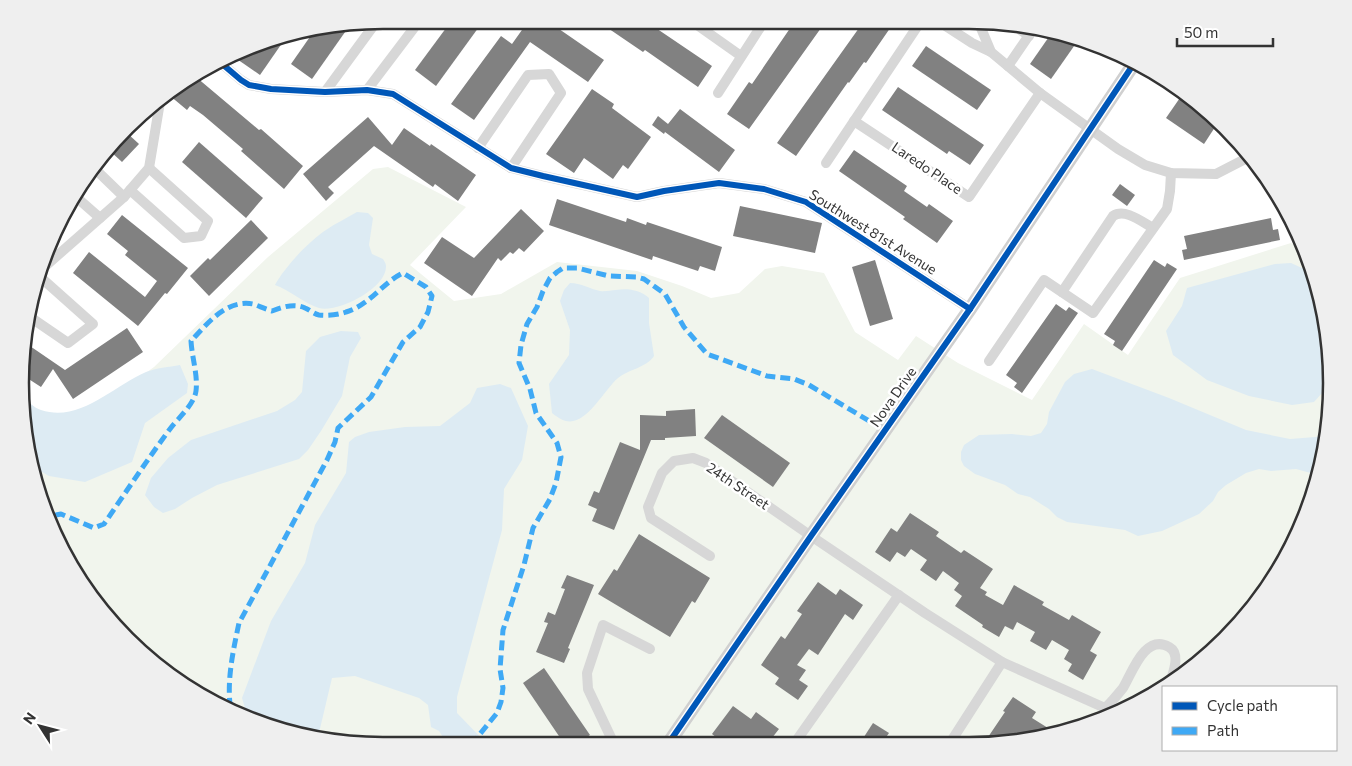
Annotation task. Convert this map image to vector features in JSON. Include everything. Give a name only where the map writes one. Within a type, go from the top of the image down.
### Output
[{"type":"street","points":[[367,90],[413,29]]},
{"type":"street","points":[[703,29],[741,56]]},
{"type":"street","points":[[718,93],[759,29]]},
{"type":"street","points":[[826,163],[916,29]]},
{"type":"street","points":[[950,29],[972,43],[991,52],[1040,93],[1145,165],[1171,173],[1216,174],[1244,160]]},
{"type":"street","points":[[325,92],[371,30]]},
{"type":"street","points":[[982,30],[991,52]]},
{"type":"street","points":[[1008,66],[1029,34]]},
{"type":"street","name":"Southwest 81st Avenue","points":[[225,66],[249,85],[271,89],[325,92],[367,90],[393,94],[511,168],[636,197],[719,183],[764,189],[806,202],[970,310]]},
{"type":"street","name":"Nova Drive","points":[[673,737],[970,310],[1131,68]]},
{"type":"street","points":[[478,148],[528,75],[549,74],[561,93],[511,168]]},
{"type":"street","name":"Laredo Place","points":[[854,121],[969,196],[1040,93]]},
{"type":"street","points":[[51,261],[127,193],[149,168],[160,108]]},
{"type":"street","points":[[99,172],[184,238],[200,236],[208,221],[149,168]]},
{"type":"street","points":[[989,362],[1044,280],[1093,313],[1167,209],[1171,173]]},
{"type":"street","points":[[80,200],[100,218]]},
{"type":"street","points":[[1062,292],[1113,216],[1117,213],[1126,213],[1153,228]]},
{"type":"street","points":[[35,320],[68,343],[93,324],[44,281]]},
{"type":"street","name":"24th Street","points":[[710,556],[651,518],[648,507],[662,473],[674,460],[693,458],[706,462],[811,536]]},
{"type":"street","points":[[811,536],[1002,662],[1105,710]]},
{"type":"street","points":[[799,737],[899,595]]},
{"type":"street","points":[[611,737],[588,689],[589,667],[603,625],[650,649]]},
{"type":"street","points":[[1110,708],[1144,652],[1155,645],[1168,646],[1173,649],[1176,655],[1176,662],[1173,673]]},
{"type":"street","points":[[954,737],[1002,662]]},
{"type":"shaded area","points":[[388,167],[466,207],[410,265],[454,301],[501,294],[557,262],[637,271],[711,298],[739,293],[765,269],[782,266],[824,273],[855,332],[898,360],[916,336],[958,363],[1032,400],[1084,324],[1128,355],[1180,278],[1291,243],[1296,247],[1311,291],[1320,337],[1323,383],[1320,429],[1316,452],[1311,475],[1296,519],[1276,560],[1250,599],[1203,649],[1185,664],[1166,678],[1126,701],[1083,718],[1038,730],[1015,734],[969,737],[383,737],[337,734],[314,730],[291,725],[247,710],[206,690],[167,664],[117,617],[102,599],[76,560],[56,519],[41,475],[31,422],[74,445],[82,419],[154,367],[268,257],[373,169]]},
{"type":"shaded area","points":[[357,212],[368,213],[373,218],[369,245],[372,254],[383,259],[386,265],[379,283],[349,303],[327,309],[314,306],[275,285],[291,263],[312,241],[330,227]]},
{"type":"shaded area","points":[[1291,263],[1304,269],[1311,291],[1320,337],[1323,383],[1323,392],[1314,402],[1292,405],[1249,396],[1207,380],[1173,355],[1166,331],[1182,306],[1187,288],[1275,264]]},
{"type":"shaded area","points":[[570,283],[602,291],[634,290],[649,298],[649,323],[654,356],[647,363],[618,378],[588,413],[573,421],[566,421],[552,413],[549,384],[569,355],[570,330],[560,301],[564,290]]},
{"type":"shaded area","points":[[341,331],[358,332],[361,338],[350,357],[342,396],[321,431],[308,450],[299,459],[217,485],[175,509],[163,513],[154,507],[145,495],[151,478],[168,458],[191,440],[277,411],[295,400],[302,392],[306,351],[320,337]]},
{"type":"shaded area","points":[[180,365],[188,384],[187,393],[145,423],[132,462],[85,482],[49,476],[40,471],[32,429],[30,403],[41,410],[55,413],[69,412],[96,401],[146,372]]},
{"type":"shaded area","points":[[1092,369],[1246,430],[1290,439],[1319,437],[1311,473],[1296,469],[1271,471],[1259,469],[1246,473],[1226,485],[1199,514],[1162,531],[1138,536],[1125,530],[1067,522],[1030,497],[1018,494],[1005,485],[975,474],[964,466],[961,460],[961,452],[964,445],[979,435],[1012,434],[1031,436],[1041,433],[1047,424],[1049,412],[1065,382],[1074,374]]},
{"type":"shaded area","points":[[500,384],[511,388],[528,426],[522,460],[504,489],[502,530],[457,697],[457,713],[480,737],[443,737],[439,731],[431,727],[428,705],[419,698],[355,676],[332,678],[319,731],[291,725],[245,709],[242,698],[271,621],[305,563],[315,525],[346,473],[349,442],[355,437],[369,432],[405,427],[440,426],[470,403],[477,388]]},
{"type":"building","points":[[445,29],[477,29],[436,86],[415,70]]},
{"type":"building","points":[[523,29],[559,29],[604,60],[588,82],[530,42],[474,120],[451,104],[501,36],[512,44]]},
{"type":"building","points":[[609,29],[657,29],[712,66],[698,87],[645,50],[643,52]]},
{"type":"building","points":[[790,29],[820,29],[749,129],[727,114],[749,82],[752,84]]},
{"type":"building","points":[[858,29],[889,29],[866,63],[864,62],[848,82],[796,156],[777,143]]},
{"type":"building","points":[[346,31],[312,79],[291,64],[310,37]]},
{"type":"building","points":[[1048,38],[1075,45],[1051,79],[1030,64]]},
{"type":"building","points":[[281,44],[260,75],[238,60]]},
{"type":"building","points":[[926,46],[991,90],[977,110],[912,66]]},
{"type":"building","points":[[199,80],[259,130],[261,129],[303,166],[284,189],[241,151],[243,149],[203,115],[190,106],[187,110],[173,98]]},
{"type":"building","points":[[898,87],[984,145],[970,165],[949,151],[947,154],[882,110]]},
{"type":"building","points":[[592,89],[614,104],[612,108],[651,137],[628,169],[623,165],[613,179],[584,158],[574,173],[546,154]]},
{"type":"building","points":[[1180,98],[1214,128],[1204,144],[1166,118]]},
{"type":"building","points":[[680,109],[735,150],[719,172],[665,132],[664,134],[652,125],[658,116],[668,124]]},
{"type":"building","points":[[368,117],[392,145],[404,128],[476,175],[458,201],[435,184],[433,187],[374,146],[328,187],[334,193],[326,201],[303,174]]},
{"type":"building","points":[[130,136],[139,144],[122,162],[113,154]]},
{"type":"building","points":[[199,142],[263,198],[246,218],[182,162]]},
{"type":"building","points":[[854,150],[907,186],[904,191],[927,207],[929,204],[953,221],[937,243],[903,219],[905,217],[839,171]]},
{"type":"building","points":[[1120,184],[1135,195],[1127,206],[1112,195]]},
{"type":"building","points":[[557,199],[626,222],[627,218],[646,225],[647,222],[722,247],[715,271],[700,266],[698,271],[653,256],[652,260],[549,225]]},
{"type":"building","points":[[740,206],[822,223],[815,253],[733,236]]},
{"type":"building","points":[[521,209],[544,231],[524,252],[519,248],[513,254],[510,252],[501,261],[498,258],[472,296],[424,263],[442,237],[474,258]]},
{"type":"building","points":[[122,215],[188,268],[138,326],[73,273],[89,252],[145,297],[157,281],[125,255],[128,251],[107,234]]},
{"type":"building","points":[[1271,218],[1273,230],[1278,229],[1280,240],[1184,260],[1182,250],[1187,249],[1184,236]]},
{"type":"building","points":[[251,220],[268,238],[209,296],[190,276],[208,258],[210,260]]},
{"type":"building","points":[[875,260],[893,319],[870,326],[852,267]]},
{"type":"building","points":[[1154,260],[1165,267],[1167,263],[1177,269],[1122,351],[1113,345],[1115,341],[1104,334]]},
{"type":"building","points":[[1056,304],[1066,311],[1069,307],[1078,313],[1022,393],[1014,387],[1017,383],[1006,375]]},
{"type":"building","points":[[127,328],[143,352],[73,399],[53,369],[41,387],[29,379],[31,347],[65,370]]},
{"type":"building","points":[[695,409],[696,436],[651,440],[614,530],[592,521],[597,509],[588,505],[594,491],[599,493],[620,442],[640,450],[640,415],[666,416],[666,411]]},
{"type":"building","points":[[722,415],[790,463],[773,487],[704,438]]},
{"type":"building","points":[[910,513],[939,532],[936,536],[961,553],[964,550],[993,569],[980,588],[987,592],[985,595],[1003,605],[1014,585],[1044,602],[1042,605],[1069,620],[1072,615],[1101,632],[1090,651],[1097,655],[1083,680],[1068,671],[1072,664],[1064,659],[1069,650],[1052,640],[1046,650],[1030,641],[1035,632],[1017,622],[1013,630],[1005,626],[999,637],[982,627],[983,625],[955,606],[962,596],[954,590],[959,583],[943,571],[936,581],[920,570],[927,560],[911,549],[905,557],[897,552],[890,562],[875,552],[891,528],[897,532]]},
{"type":"building","points":[[639,534],[710,578],[695,603],[692,601],[670,637],[598,594],[614,569],[617,571]]},
{"type":"building","points":[[567,575],[594,585],[568,648],[570,649],[564,663],[536,652],[548,623],[544,622],[548,612],[555,615],[565,589],[561,588]]},
{"type":"building","points":[[818,582],[836,595],[840,589],[863,605],[853,620],[845,614],[818,655],[809,649],[797,665],[806,670],[799,680],[808,686],[798,700],[775,684],[779,678],[761,665],[781,636],[785,639],[802,614],[797,611]]},
{"type":"building","points":[[544,668],[590,735],[587,737],[560,737],[523,683]]},
{"type":"building","points":[[1013,697],[1036,712],[1032,718],[1048,728],[1015,734],[989,736],[1005,712],[1003,711]]},
{"type":"building","points":[[733,706],[751,719],[756,712],[779,729],[773,737],[716,737],[712,734]]},
{"type":"building","points":[[873,723],[889,733],[886,737],[864,737]]},
{"type":"marked path","points":[[478,737],[497,713],[501,702],[503,688],[500,669],[503,630],[524,565],[533,528],[550,499],[556,483],[561,457],[557,443],[536,413],[530,389],[519,363],[521,345],[527,324],[550,278],[557,272],[563,268],[577,268],[609,276],[644,279],[665,294],[684,327],[707,354],[767,376],[794,379],[809,385],[876,425]]},
{"type":"marked path","points":[[55,517],[56,515],[61,514],[94,528],[104,524],[161,441],[195,396],[196,373],[191,341],[218,314],[226,309],[243,303],[253,304],[272,311],[284,307],[297,306],[315,314],[332,315],[354,309],[403,273],[426,287],[432,296],[428,312],[420,327],[403,342],[371,397],[338,428],[335,442],[327,460],[239,623],[230,678],[230,703]]},
{"type":"cycle path","points":[[224,66],[249,85],[271,89],[325,92],[367,90],[393,94],[511,168],[543,176],[637,197],[719,183],[764,189],[806,202],[970,309]]},
{"type":"cycle path","points":[[673,737],[970,309],[1131,68]]}]
